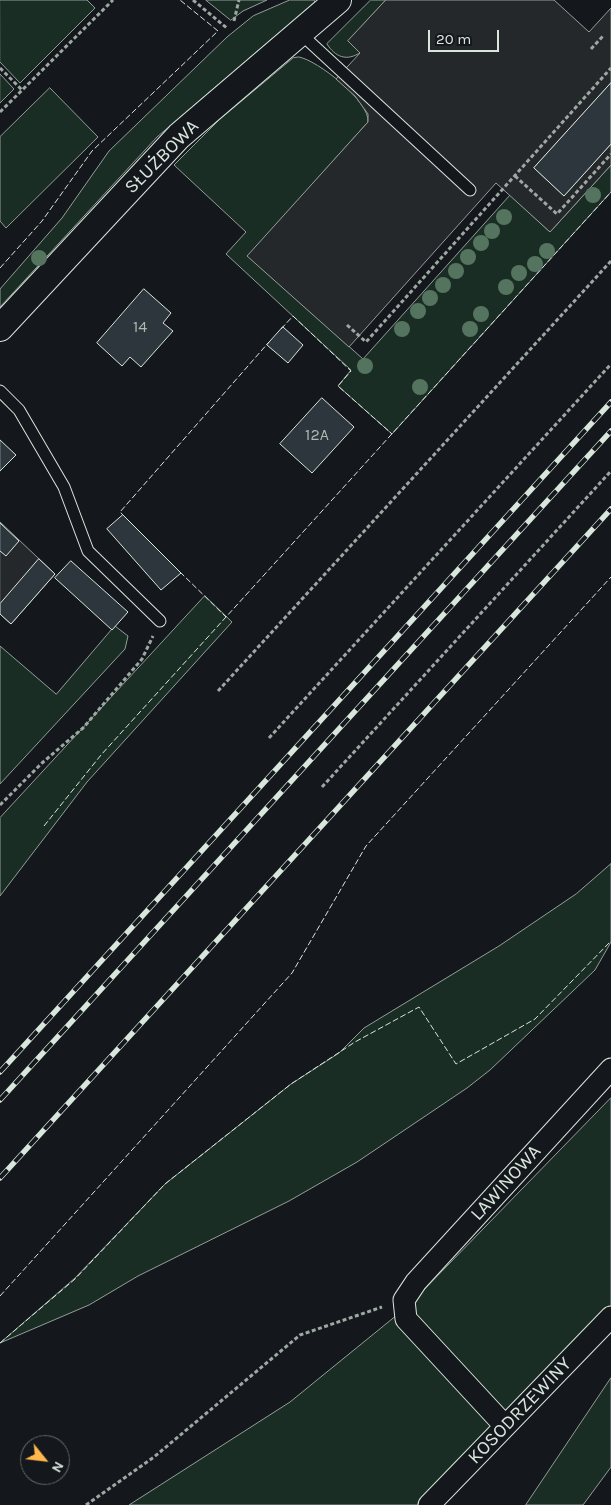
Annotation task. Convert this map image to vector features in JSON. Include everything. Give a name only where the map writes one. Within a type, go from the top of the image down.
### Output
[{"type":"street","name":"SŁUŻBOWA","points":[[0,328],[179,136],[338,0]]},
{"type":"street","name":"LAWINOWA","points":[[404,1300],[423,1274],[611,1069]]},
{"type":"street","points":[[404,1300],[406,1319],[505,1426]]},
{"type":"street","name":"KOSODRZEWINY","points":[[428,1505],[611,1317]]},
{"type":"lane","points":[[300,33],[470,190]]},
{"type":"lane","points":[[0,391],[19,410],[64,486],[88,551],[160,621]]},
{"type":"path","points":[[0,112],[113,0]]},
{"type":"path","points":[[193,0],[228,29]]},
{"type":"path","points":[[234,21],[239,0]]},
{"type":"path","points":[[591,49],[603,36]]},
{"type":"path","points":[[0,68],[22,90]]},
{"type":"path","points":[[347,325],[366,342],[611,68]]},
{"type":"path","points":[[515,176],[557,214],[611,154]]},
{"type":"path","points":[[218,691],[611,261]]},
{"type":"path","points":[[269,738],[611,364]]},
{"type":"path","points":[[322,787],[611,471]]},
{"type":"path","points":[[0,805],[42,763],[83,728],[142,659],[160,621]]},
{"type":"path","points":[[86,1505],[154,1457],[300,1336],[404,1300]]},
{"type":"green space","points":[[0,0],[87,0],[95,8],[20,83],[0,62]]},
{"type":"green space","points":[[206,0],[267,0],[243,11],[231,20]]},
{"type":"green space","points":[[290,0],[314,0],[315,2],[157,137],[0,307],[0,289],[62,218],[109,151],[227,37],[253,16]]},
{"type":"green space","points":[[371,0],[386,0],[349,41],[361,52],[351,57],[338,55],[327,44]]},
{"type":"green space","points":[[299,57],[318,65],[352,93],[361,103],[368,122],[248,256],[363,359],[510,195],[550,232],[611,165],[611,192],[392,434],[338,386],[351,370],[226,254],[246,232],[174,165],[220,119],[293,58]]},
{"type":"green space","points":[[0,74],[14,89],[0,103]]},
{"type":"green space","points":[[50,88],[98,137],[6,228],[0,221],[0,137]]},
{"type":"green space","points":[[205,596],[232,622],[87,782],[0,896],[0,818]]},
{"type":"green space","points":[[115,626],[128,636],[125,649],[0,784],[0,646],[56,694]]},
{"type":"green space","points":[[611,864],[611,942],[595,970],[490,1070],[467,1088],[357,1162],[289,1201],[138,1276],[89,1305],[0,1343],[75,1278],[165,1184],[291,1084],[339,1053],[364,1028],[499,946],[576,894]]},
{"type":"green space","points":[[611,1098],[611,1317],[429,1505],[129,1505],[290,1402],[408,1306]]},
{"type":"green space","points":[[611,1378],[611,1467],[583,1505],[526,1505]]},
{"type":"shaded area","points":[[386,0],[554,0],[589,32],[611,8],[611,83],[534,168],[564,196],[611,144],[611,165],[550,232],[496,183],[349,347],[247,256],[368,122],[368,114],[355,96],[336,79],[360,53],[348,41]]},
{"type":"shaded area","points":[[0,522],[55,574],[11,624],[0,614]]},
{"type":"building","points":[[611,83],[611,144],[564,196],[534,168]]},
{"type":"building","points":[[144,289],[171,313],[163,323],[173,331],[141,367],[130,357],[122,366],[97,343]]},
{"type":"building","points":[[283,327],[303,345],[288,363],[267,345]]},
{"type":"building","points":[[322,398],[354,427],[312,473],[280,444]]},
{"type":"building","points":[[0,440],[16,455],[0,471]]},
{"type":"building","points":[[123,515],[181,573],[161,590],[107,529]]},
{"type":"building","points":[[0,523],[19,541],[6,556],[0,551]]},
{"type":"building","points":[[39,559],[55,574],[11,624],[0,614],[0,604]]},
{"type":"building","points":[[71,561],[128,612],[112,630],[55,578]]},
{"type":"railway","points":[[0,1072],[611,402]]},
{"type":"railway","points":[[0,1100],[611,431]]},
{"type":"railway","points":[[0,1178],[611,509]]},
{"type":"fence","points":[[0,268],[42,221],[92,151],[218,31],[180,0]]},
{"type":"fence","points":[[44,826],[101,755],[611,192]]},
{"type":"fence","points":[[281,329],[293,316],[351,371],[338,386],[392,434]]},
{"type":"fence","points":[[125,517],[120,512],[269,342]]},
{"type":"fence","points":[[180,572],[226,617]]},
{"type":"fence","points":[[0,1296],[292,973],[366,846],[611,577]]},
{"type":"fence","points":[[0,1343],[75,1279],[165,1184],[291,1084],[355,1042],[419,1007],[456,1064],[535,1019],[611,941]]}]
